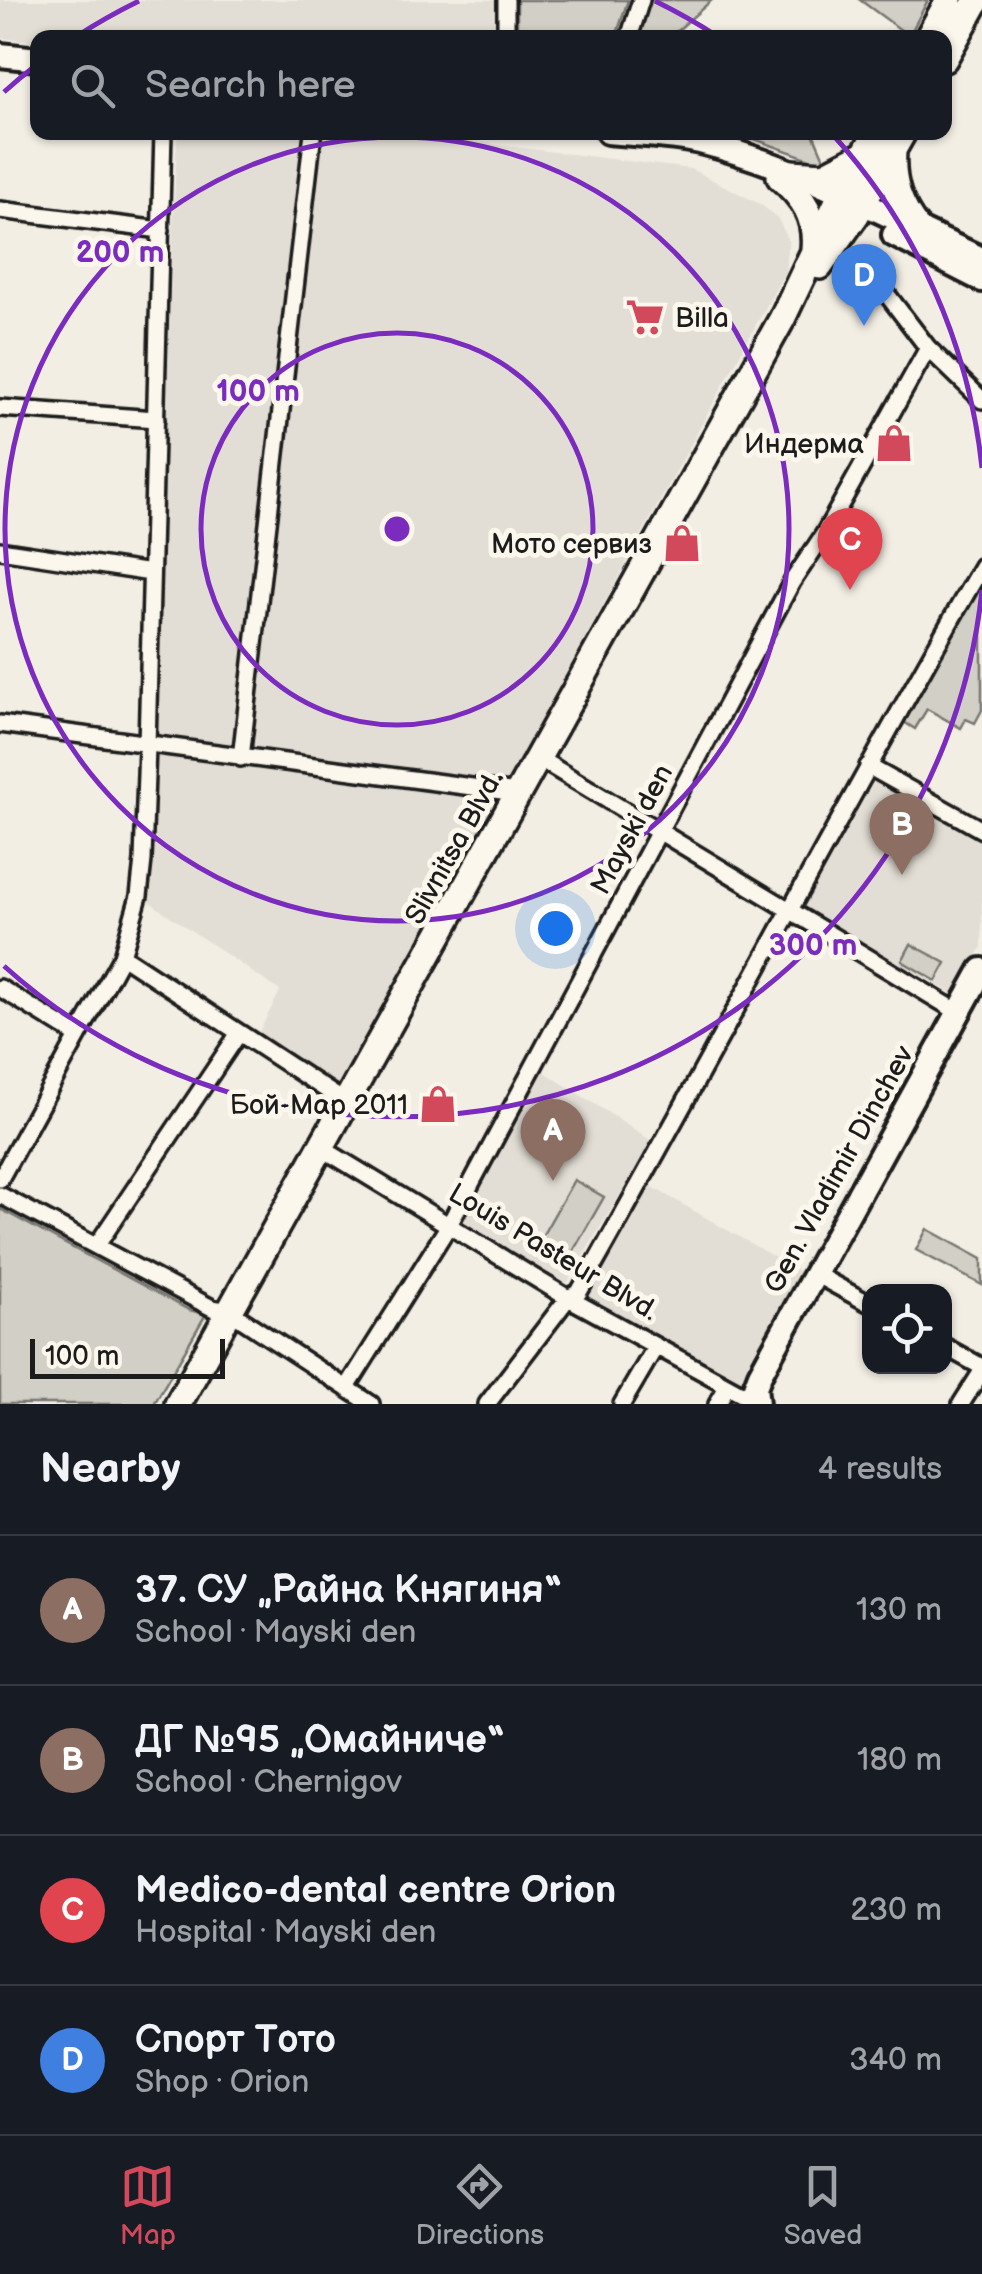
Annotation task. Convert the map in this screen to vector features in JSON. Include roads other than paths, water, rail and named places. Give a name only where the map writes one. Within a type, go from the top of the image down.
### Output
[{"type":"main road","points":[[932,30],[949,0]]},
{"type":"main road","points":[[952,45],[977,0]]},
{"type":"main road","points":[[785,175],[832,173],[885,141],[896,193],[918,230]]},
{"type":"main road","name":"Slivnitsa Blvd.","points":[[178,1404],[885,141]]},
{"type":"main road","points":[[785,175],[808,210],[814,249]]},
{"type":"main road","name":"Slivnitsa Blvd.","points":[[782,319],[814,249],[849,204]]},
{"type":"street","points":[[506,0],[506,30]]},
{"type":"street","points":[[632,30],[641,0]]},
{"type":"street","points":[[0,55],[30,58]]},
{"type":"street","points":[[0,1179],[122,956],[139,896],[147,746],[163,140]]},
{"type":"street","points":[[241,758],[312,140]]},
{"type":"street","points":[[688,140],[754,161],[982,259]]},
{"type":"street","points":[[849,204],[982,280]]},
{"type":"street","points":[[0,210],[161,230]]},
{"type":"street","points":[[873,276],[928,348],[982,400]]},
{"type":"street","name":"Mayski den","points":[[348,1386],[449,1224],[792,582],[824,534],[928,348]]},
{"type":"street","points":[[0,408],[156,418]]},
{"type":"street","points":[[0,550],[151,573]]},
{"type":"street","points":[[487,1404],[568,1298],[579,1292],[982,566]]},
{"type":"street","points":[[0,724],[517,793]]},
{"type":"street","points":[[538,758],[958,1012]]},
{"type":"street","points":[[868,766],[982,830]]},
{"type":"street","points":[[122,956],[346,1102]]},
{"type":"street","name":"Gen. Vladimir Dinchev","points":[[756,1402],[760,1374],[982,970]]},
{"type":"street","points":[[0,988],[78,1036]]},
{"type":"street","points":[[98,1245],[239,1033]]},
{"type":"street","name":"Louis Pasteur Blvd.","points":[[320,1147],[568,1298],[756,1402]]},
{"type":"street","points":[[0,1195],[212,1308],[229,1311],[371,1404]]},
{"type":"street","points":[[815,1274],[862,1300]]},
{"type":"street","points":[[622,1404],[656,1346]]},
{"type":"street","points":[[952,1351],[982,1369],[960,1404]]},
{"type":"street","points":[[717,1404],[727,1386]]},
{"type":"place","name":"Billa","points":[[645,317]]},
{"type":"place","name":"Спорт Тото","points":[[864,326]]},
{"type":"place","name":"Индерма","points":[[894,443]]},
{"type":"place","name":"Мото сервиз","points":[[682,543]]},
{"type":"place","name":"Medico-dental centre Orion","points":[[850,590]]},
{"type":"place","name":"ДГ №95 „Омайниче“","points":[[902,875]]},
{"type":"place","name":"Бой-Мар 2011","points":[[438,1104]]},
{"type":"place","name":"37. СУ „Райна Княгиня“","points":[[553,1181]]}]
